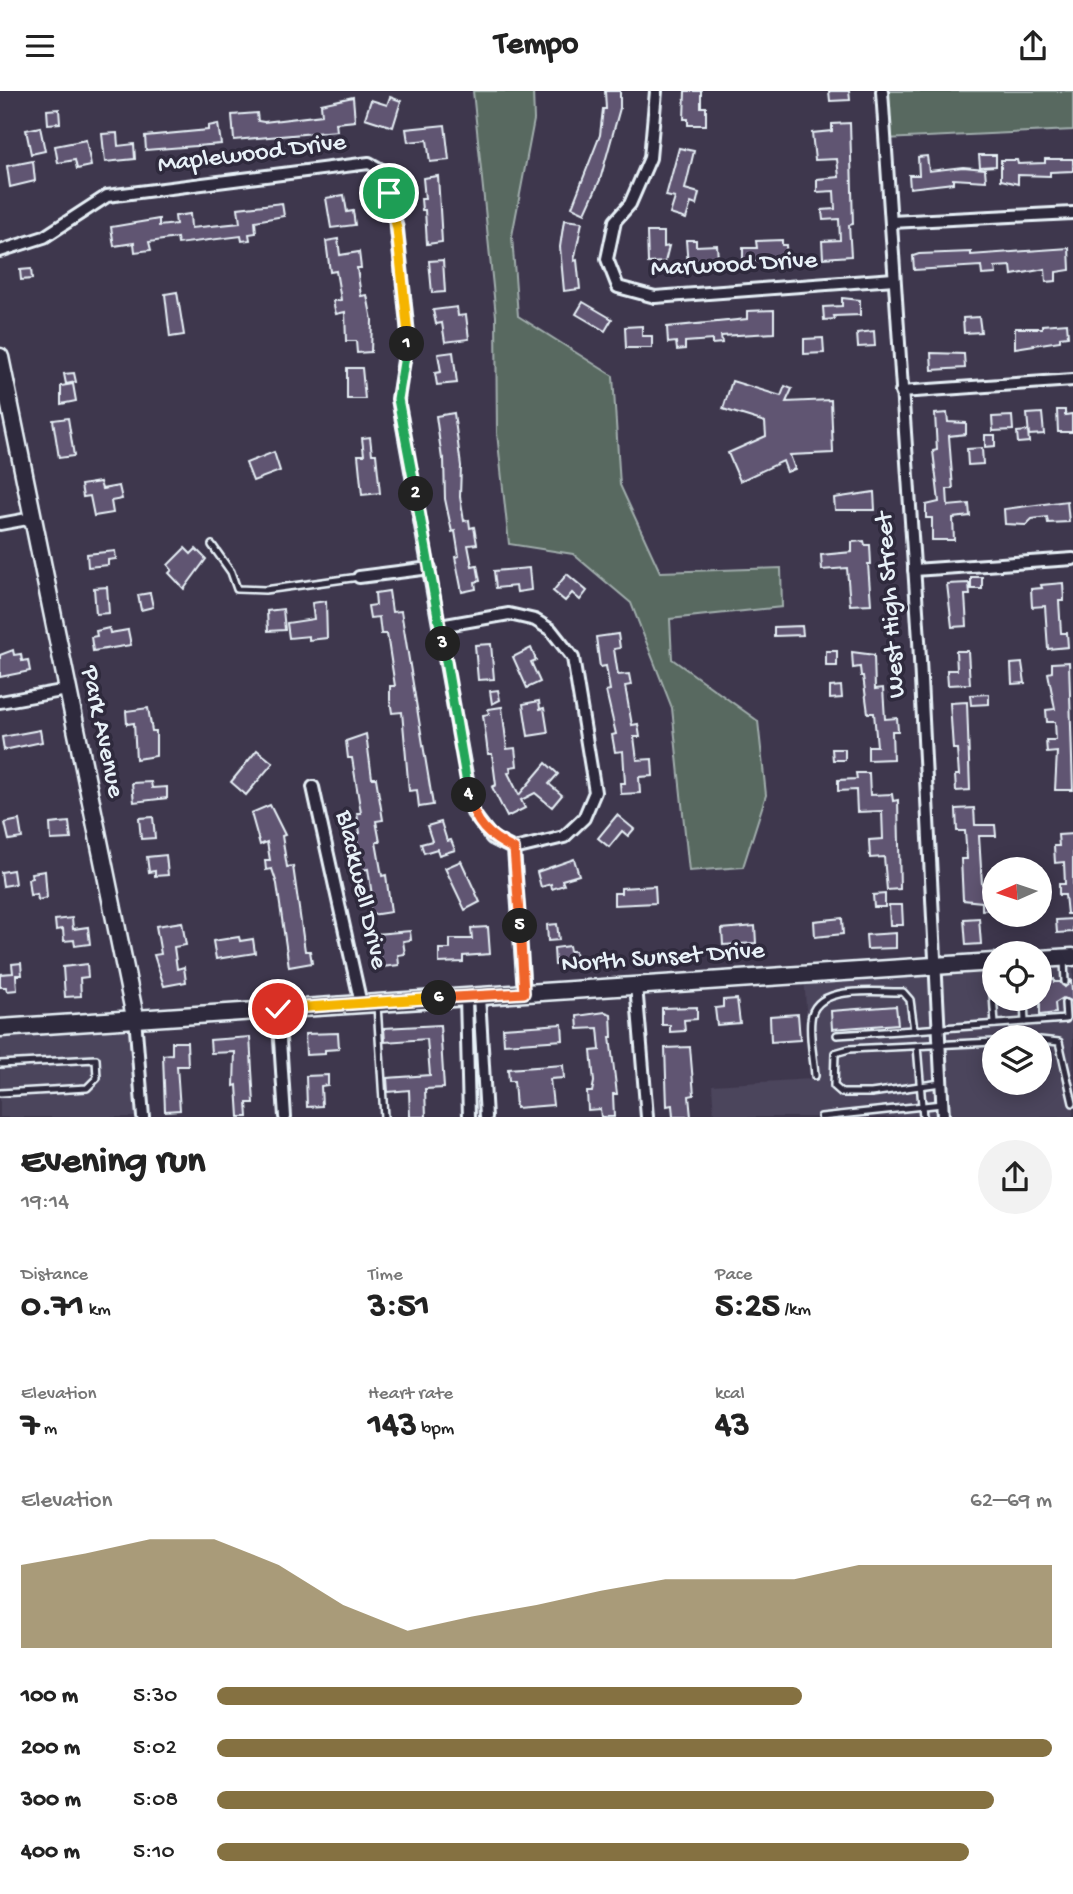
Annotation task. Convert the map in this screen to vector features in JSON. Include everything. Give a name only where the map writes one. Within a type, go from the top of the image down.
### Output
[{"type":"main road","name":"Park Avenue","points":[[0,358],[135,1017]]},
{"type":"main road","name":"North Sunset Drive","points":[[0,1028],[982,963]]},
{"type":"street","name":"Marwood Drive","points":[[656,91],[650,158],[630,204],[615,221],[607,260],[618,287],[655,297],[894,279]]},
{"type":"street","name":"West High Street","points":[[882,91],[914,570],[943,1117]]},
{"type":"street","name":"Maplewood Drive","points":[[0,251],[44,237],[107,196],[369,163],[385,172],[397,229],[408,334],[398,399],[472,813],[492,838],[514,849]]},
{"type":"street","points":[[891,222],[1073,213]]},
{"type":"street","points":[[901,392],[1073,380]]},
{"type":"street","points":[[0,524],[33,518]]},
{"type":"street","points":[[914,570],[1073,559]]},
{"type":"street","points":[[359,577],[430,568]]},
{"type":"street","points":[[440,626],[509,614],[535,619],[551,630],[573,658],[595,792],[584,818],[564,837],[514,849],[524,993]]},
{"type":"street","points":[[0,702],[67,690]]},
{"type":"street","name":"Blackwell Drive","points":[[313,787],[369,1003]]},
{"type":"street","points":[[636,985],[647,1117]]},
{"type":"street","points":[[469,1117],[472,996]]},
{"type":"street","points":[[472,996],[486,1117]]},
{"type":"street","points":[[278,1009],[285,1117]]},
{"type":"street","name":"Park Avenue","points":[[135,1017],[143,1117]]},
{"type":"lane","points":[[212,545],[231,572],[237,589],[265,590],[359,577]]},
{"type":"lane","points":[[1065,982],[1068,957]]},
{"type":"lane","points":[[816,1076],[811,1018],[822,999],[834,994],[903,992],[910,1000],[914,1030]]},
{"type":"lane","points":[[369,1003],[384,1117]]},
{"type":"lane","points":[[837,1035],[1066,1019],[1065,1003]]},
{"type":"lane","points":[[994,1011],[995,1024]]},
{"type":"lane","points":[[1025,1011],[1025,1022]]},
{"type":"lane","points":[[1052,1041],[1059,1042],[1073,1104]]},
{"type":"lane","points":[[941,1083],[856,1094],[842,1093],[834,1086],[835,1053],[849,1049],[982,1043]]},
{"type":"lane","points":[[917,1046],[923,1117]]},
{"type":"lane","points":[[0,1063],[96,1059],[97,1078],[86,1088],[0,1094]]},
{"type":"lane","points":[[821,1117],[942,1104]]},
{"type":"shaded area","points":[[1073,957],[1073,1117],[714,1117],[712,1085],[810,1079],[804,974],[982,963],[982,1011],[1052,1011],[1052,958]]},
{"type":"shaded area","points":[[135,1017],[143,1117],[0,1117],[0,1028]]},
{"type":"green space","points":[[473,91],[533,91],[534,120],[512,236],[518,316],[613,376],[620,485],[660,572],[781,568],[782,607],[670,619],[672,659],[758,721],[766,795],[743,867],[689,871],[672,708],[631,603],[573,554],[509,544],[497,433],[496,316]]},
{"type":"green space","points":[[882,91],[1073,91],[1073,130],[885,139]]},
{"type":"building","points":[[605,91],[620,91],[620,108],[600,180],[585,213],[572,207],[600,135],[603,109],[606,109]]},
{"type":"building","points":[[685,91],[701,91],[701,107],[706,107],[706,125],[688,125],[688,119],[684,119]]},
{"type":"building","points":[[829,91],[849,91],[850,100],[830,101]]},
{"type":"building","points":[[353,97],[355,121],[336,123],[337,131],[234,140],[232,115],[257,113],[258,121],[264,122],[322,115],[321,104]]},
{"type":"building","points":[[390,97],[401,101],[393,127],[365,118],[371,100],[387,105]]},
{"type":"building","points":[[59,109],[60,123],[48,124],[47,110]]},
{"type":"building","points":[[850,123],[853,224],[849,225],[851,256],[823,258],[822,241],[840,240],[839,219],[823,220],[822,210],[835,209],[834,191],[817,192],[817,179],[839,177],[837,159],[815,160],[812,133],[832,131],[832,124]]},
{"type":"building","points":[[218,124],[221,144],[146,150],[145,136],[208,130],[208,126]]},
{"type":"building","points":[[445,125],[449,160],[430,162],[427,140],[408,142],[406,129]]},
{"type":"building","points":[[40,127],[45,151],[31,154],[26,130]]},
{"type":"building","points":[[117,133],[118,146],[134,144],[135,159],[105,162],[102,134]]},
{"type":"building","points":[[86,140],[91,166],[77,169],[75,160],[58,163],[55,146]]},
{"type":"building","points":[[679,148],[694,151],[685,189],[699,193],[696,205],[691,203],[686,219],[670,214],[675,198],[666,196]]},
{"type":"building","points":[[979,155],[996,155],[996,166],[980,167]]},
{"type":"building","points":[[927,156],[929,171],[963,167],[985,169],[986,181],[953,179],[953,183],[910,188],[909,175],[919,175],[918,157]]},
{"type":"building","points":[[1045,159],[1073,159],[1073,171],[1050,172],[1050,176],[1018,175],[1018,184],[1001,180],[1001,160],[1017,160],[1018,164],[1045,163]]},
{"type":"building","points":[[33,161],[35,181],[10,187],[7,166]]},
{"type":"building","points":[[438,176],[442,242],[427,244],[425,210],[422,210],[421,199],[425,199],[423,178]]},
{"type":"building","points":[[344,195],[347,212],[353,211],[355,225],[331,228],[326,198]]},
{"type":"building","points":[[282,203],[284,216],[255,221],[256,233],[249,234],[250,240],[242,241],[241,236],[178,244],[177,238],[149,242],[151,250],[135,252],[134,243],[114,246],[111,227],[159,219],[159,226],[176,224],[175,216],[190,214],[191,228],[240,223],[238,208]]},
{"type":"building","points":[[564,220],[582,222],[574,261],[577,260],[580,289],[564,291],[560,247]]},
{"type":"building","points":[[647,232],[664,232],[664,247],[669,246],[665,262],[648,263]]},
{"type":"building","points":[[338,239],[340,255],[359,252],[361,268],[357,268],[361,296],[367,295],[372,320],[371,352],[357,353],[356,341],[346,341],[345,312],[336,314],[333,301],[341,300],[336,271],[330,272],[326,241]]},
{"type":"building","points":[[686,240],[696,240],[696,246],[717,245],[718,259],[698,260],[698,266],[688,266]]},
{"type":"building","points":[[782,240],[782,245],[786,245],[787,261],[743,261],[743,248],[757,248],[756,241]]},
{"type":"building","points":[[1069,248],[1070,270],[1056,272],[1056,281],[1046,282],[1045,269],[1012,275],[1011,266],[995,267],[996,274],[982,275],[981,266],[914,270],[913,256],[919,254],[971,252],[971,255]]},
{"type":"building","points":[[443,260],[445,292],[432,293],[429,261]]},
{"type":"building","points":[[31,269],[32,279],[21,280],[20,270]]},
{"type":"building","points":[[177,292],[184,335],[170,337],[165,294]]},
{"type":"building","points":[[842,298],[860,300],[860,315],[834,316],[835,319],[824,320],[823,307],[842,306]]},
{"type":"building","points":[[583,302],[612,319],[605,331],[576,314]]},
{"type":"building","points":[[457,307],[458,316],[466,315],[469,339],[445,342],[442,323],[436,324],[433,310]]},
{"type":"building","points":[[774,310],[774,333],[721,336],[722,343],[712,344],[712,340],[685,342],[685,349],[677,350],[676,342],[668,343],[667,327],[747,319],[747,311]]},
{"type":"building","points":[[979,317],[981,332],[964,333],[963,318]]},
{"type":"building","points":[[1067,323],[1068,336],[1060,337],[1060,341],[1015,348],[1015,328],[1042,328],[1042,325]]},
{"type":"building","points":[[642,326],[642,336],[652,336],[652,348],[626,348],[625,327]]},
{"type":"building","points":[[874,331],[875,346],[858,347],[857,333]]},
{"type":"building","points":[[823,338],[824,353],[804,354],[804,339]]},
{"type":"building","points":[[453,352],[457,383],[437,385],[435,373],[441,372],[438,354]]},
{"type":"building","points":[[931,353],[964,354],[965,368],[932,370]]},
{"type":"building","points":[[347,368],[362,368],[365,399],[347,399]]},
{"type":"building","points":[[74,373],[76,382],[66,384],[64,374]]},
{"type":"building","points":[[732,381],[781,396],[785,386],[792,389],[786,402],[831,400],[833,453],[790,455],[795,469],[787,472],[783,461],[740,481],[728,453],[766,436],[765,422],[723,409]]},
{"type":"building","points":[[73,384],[76,401],[61,404],[61,386]]},
{"type":"building","points":[[1057,410],[1065,410],[1065,415],[1072,414],[1072,432],[1058,432]]},
{"type":"building","points":[[454,413],[461,466],[460,497],[464,521],[469,520],[470,528],[474,527],[477,544],[468,545],[472,566],[477,565],[480,581],[475,582],[476,589],[462,592],[455,557],[459,556],[455,531],[452,532],[445,499],[444,458],[442,459],[436,416]]},
{"type":"building","points":[[947,413],[948,422],[966,423],[966,434],[949,436],[953,489],[947,489],[948,506],[969,504],[970,516],[953,518],[954,540],[932,540],[932,518],[926,518],[926,505],[939,502],[933,451],[937,450],[935,414]]},
{"type":"building","points":[[1042,413],[1044,434],[1029,435],[1027,414]]},
{"type":"building","points":[[1012,416],[1013,430],[993,431],[992,417]]},
{"type":"building","points":[[68,418],[74,456],[59,458],[53,420]]},
{"type":"building","points":[[1028,431],[1029,442],[1018,443],[1017,432]]},
{"type":"building","points":[[985,435],[995,435],[995,446],[985,447]]},
{"type":"building","points":[[370,437],[372,454],[376,454],[380,493],[362,495],[358,455],[364,455],[362,438]]},
{"type":"building","points":[[982,448],[983,464],[968,465],[967,449]]},
{"type":"building","points":[[274,452],[280,471],[253,481],[246,463]]},
{"type":"building","points":[[100,482],[102,489],[119,486],[122,499],[111,501],[113,513],[94,516],[90,496],[83,497],[81,485]]},
{"type":"building","points":[[874,492],[875,510],[835,510],[834,498]]},
{"type":"building","points":[[1067,501],[1069,522],[1048,523],[1047,517],[1032,519],[1026,525],[1005,524],[1004,509]]},
{"type":"building","points":[[864,541],[865,545],[870,545],[871,564],[868,564],[871,604],[850,605],[847,568],[822,570],[821,555],[852,552],[852,542]]},
{"type":"building","points":[[185,548],[191,554],[196,549],[206,559],[184,589],[169,573],[172,570],[168,565]]},
{"type":"building","points":[[115,551],[116,559],[108,560],[108,565],[88,567],[87,554]]},
{"type":"building","points":[[529,568],[531,590],[517,592],[516,586],[496,588],[494,571]]},
{"type":"building","points":[[567,574],[587,591],[580,600],[572,593],[565,601],[553,591]]},
{"type":"building","points":[[971,577],[982,577],[982,589],[971,589]]},
{"type":"building","points":[[969,583],[970,595],[965,595],[967,626],[952,627],[947,584]]},
{"type":"building","points":[[1063,583],[1064,601],[1059,601],[1061,633],[1067,633],[1068,647],[1048,649],[1045,606],[1032,607],[1031,589]]},
{"type":"building","points":[[107,587],[109,613],[96,614],[94,588]]},
{"type":"building","points":[[389,591],[392,612],[401,611],[433,805],[419,807],[417,790],[409,791],[402,712],[392,713],[390,700],[390,686],[395,686],[387,634],[381,634],[379,617],[370,618],[368,606],[376,605],[375,593]]},
{"type":"building","points":[[150,593],[153,607],[141,610],[138,595]]},
{"type":"building","points":[[326,601],[327,638],[289,638],[287,623],[314,619],[312,603]]},
{"type":"building","points":[[283,609],[285,630],[268,631],[267,611]]},
{"type":"building","points":[[802,626],[803,635],[774,636],[774,627]]},
{"type":"building","points":[[109,628],[110,633],[128,630],[131,645],[93,651],[91,637],[97,636],[96,631]]},
{"type":"building","points":[[618,634],[620,648],[614,649],[618,675],[629,674],[631,685],[625,686],[632,725],[638,724],[640,737],[634,737],[637,760],[652,759],[653,776],[639,777],[640,793],[621,794],[620,783],[625,783],[623,751],[615,752],[612,735],[616,734],[606,691],[610,690],[606,666],[600,667],[596,637]]},
{"type":"building","points":[[491,644],[494,679],[478,680],[475,645]]},
{"type":"building","points":[[531,648],[536,660],[531,662],[540,682],[527,688],[513,657]]},
{"type":"building","points":[[13,650],[14,655],[21,654],[22,661],[28,660],[30,671],[0,677],[0,655]]},
{"type":"building","points":[[826,651],[837,651],[837,666],[826,666]]},
{"type":"building","points":[[956,651],[968,651],[970,684],[948,685],[947,670],[957,670]]},
{"type":"building","points":[[852,652],[874,655],[875,689],[883,688],[885,719],[897,718],[898,731],[892,731],[893,759],[868,760],[868,746],[877,746],[874,713],[868,713],[863,676],[860,667],[853,668]]},
{"type":"building","points":[[1069,662],[1073,790],[1055,790],[1057,752],[1047,753],[1046,740],[1056,740],[1055,722],[1047,722],[1046,710],[1055,709],[1048,673],[1052,672],[1052,663]]},
{"type":"building","points":[[1022,663],[1025,683],[1012,684],[1011,664]]},
{"type":"building","points":[[841,686],[842,698],[830,699],[830,687]]},
{"type":"building","points":[[498,690],[500,700],[492,704],[490,691]]},
{"type":"building","points":[[989,694],[989,704],[971,705],[970,695]]},
{"type":"building","points":[[539,701],[540,709],[544,708],[548,733],[528,736],[523,704]]},
{"type":"building","points":[[967,702],[970,790],[956,791],[955,775],[959,775],[957,749],[953,749],[950,703]]},
{"type":"building","points":[[502,707],[507,749],[515,748],[517,766],[510,767],[511,772],[508,773],[519,795],[546,763],[558,774],[549,784],[562,795],[552,807],[535,793],[521,800],[525,808],[507,817],[492,787],[496,785],[492,754],[488,754],[483,715],[489,714],[488,709]]},
{"type":"building","points":[[148,708],[152,731],[156,731],[156,756],[136,759],[134,723],[127,724],[126,711]]},
{"type":"building","points":[[40,730],[42,742],[4,750],[2,737]]},
{"type":"building","points":[[366,734],[372,778],[376,778],[383,820],[376,821],[380,842],[376,842],[382,876],[386,875],[391,912],[371,915],[369,902],[373,902],[368,869],[362,870],[356,834],[360,833],[357,813],[361,813],[352,758],[348,758],[346,741]]},
{"type":"building","points":[[832,749],[845,749],[845,760],[833,760]]},
{"type":"building","points":[[257,750],[273,763],[246,795],[231,782]]},
{"type":"building","points":[[856,773],[869,773],[870,795],[892,794],[893,801],[898,800],[900,889],[887,890],[884,857],[870,858],[869,840],[883,839],[882,811],[857,812],[856,790],[838,791],[838,780],[857,779]]},
{"type":"building","points":[[151,782],[152,788],[167,787],[167,798],[134,802],[132,783]]},
{"type":"building","points":[[270,805],[285,835],[282,836],[287,867],[293,866],[305,951],[310,951],[312,963],[289,967],[277,884],[272,869],[266,870],[265,860],[270,860],[267,842],[260,845],[251,813]]},
{"type":"building","points":[[974,808],[975,825],[995,825],[996,836],[979,836],[982,902],[963,900],[961,859],[967,859],[965,831],[957,831],[956,809]]},
{"type":"building","points":[[617,815],[634,829],[628,836],[622,831],[609,847],[598,838]]},
{"type":"building","points":[[153,817],[155,838],[141,839],[139,818]]},
{"type":"building","points":[[19,820],[22,838],[9,840],[5,823]]},
{"type":"building","points":[[69,822],[71,839],[51,840],[50,824]]},
{"type":"building","points":[[441,822],[447,841],[451,840],[455,850],[439,855],[437,849],[424,853],[421,844],[432,841],[427,826]]},
{"type":"building","points":[[1073,834],[1073,914],[1067,914],[1065,895],[1059,895],[1059,884],[1065,884],[1064,862],[1055,863],[1054,846],[1059,846],[1058,835]]},
{"type":"building","points":[[166,855],[168,875],[155,876],[155,871],[149,872],[147,857]]},
{"type":"building","points":[[574,859],[579,875],[562,880],[564,885],[552,889],[551,884],[541,887],[537,872]]},
{"type":"building","points":[[461,861],[480,902],[465,910],[445,868]]},
{"type":"building","points":[[13,870],[15,884],[3,886],[1,872]]},
{"type":"building","points":[[45,871],[47,898],[38,900],[37,894],[30,895],[28,879],[32,878],[31,873]]},
{"type":"building","points":[[655,886],[656,903],[614,905],[614,893],[621,893],[621,888]]},
{"type":"building","points":[[885,894],[885,907],[874,907],[873,895]]},
{"type":"building","points":[[889,905],[902,905],[903,925],[890,925]]},
{"type":"building","points":[[72,918],[73,929],[88,927],[90,944],[75,946],[74,940],[64,941],[63,929],[56,930],[55,920]]},
{"type":"building","points":[[842,918],[843,934],[815,937],[814,921]]},
{"type":"building","points":[[979,918],[981,944],[966,945],[964,919]]},
{"type":"building","points":[[1073,919],[1073,932],[1057,933],[1056,920]]},
{"type":"building","points":[[182,922],[186,945],[174,947],[177,969],[184,967],[186,982],[164,986],[154,955],[161,954],[156,926]]},
{"type":"building","points":[[557,924],[559,940],[548,941],[547,925]]},
{"type":"building","points":[[755,926],[756,943],[723,945],[722,929]]},
{"type":"building","points":[[488,927],[490,954],[463,956],[463,962],[439,963],[439,949],[450,949],[450,939],[472,939],[471,928]]},
{"type":"building","points":[[410,931],[411,940],[403,941],[405,954],[398,955],[399,965],[382,967],[376,934]]},
{"type":"building","points":[[896,933],[896,948],[867,949],[866,935]]},
{"type":"building","points":[[239,937],[240,941],[253,939],[255,953],[216,959],[213,941]]},
{"type":"building","points":[[569,946],[570,951],[575,951],[576,959],[568,960],[568,964],[555,965],[554,948]]},
{"type":"building","points":[[21,963],[22,975],[16,975],[17,990],[7,991],[6,987],[0,987],[0,974],[13,973],[12,964]]},
{"type":"building","points":[[87,964],[88,977],[80,978],[81,996],[65,997],[63,967]]},
{"type":"building","points":[[1052,979],[1065,987],[1071,981],[1073,1002],[1063,998],[1055,1003],[1056,1013],[1040,1015],[1040,1011],[1052,1011]]},
{"type":"building","points":[[737,999],[740,1023],[717,1025],[715,1008],[723,1007],[723,1000]]},
{"type":"building","points":[[896,1006],[898,1024],[832,1029],[831,1011]]},
{"type":"building","points":[[697,1007],[697,1019],[684,1020],[685,1031],[670,1032],[670,1025],[662,1025],[662,1008]]},
{"type":"building","points":[[605,1012],[611,1014],[610,1037],[617,1094],[613,1094],[614,1117],[601,1117],[600,1109],[588,1110],[587,1092],[592,1092],[594,1082],[591,1051],[600,1050],[598,1028],[578,1029],[577,1016]]},
{"type":"building","points":[[798,1014],[800,1040],[771,1042],[770,1016]]},
{"type":"building","points":[[562,1024],[563,1040],[504,1044],[503,1028]]},
{"type":"building","points":[[440,1025],[444,1088],[425,1089],[426,1117],[410,1117],[409,1090],[388,1092],[387,1078],[430,1075],[427,1039],[385,1042],[384,1028]]},
{"type":"building","points":[[338,1033],[339,1049],[325,1050],[325,1054],[306,1055],[305,1034]]},
{"type":"building","points":[[250,1037],[254,1103],[247,1103],[248,1117],[239,1117],[237,1085],[234,1086],[235,1052],[211,1053],[210,1040]]},
{"type":"building","points":[[172,1042],[187,1042],[188,1066],[177,1066],[180,1110],[165,1111],[163,1055],[172,1054]]},
{"type":"building","points":[[690,1047],[694,1095],[689,1096],[691,1117],[673,1117],[672,1105],[667,1106],[665,1048]]},
{"type":"building","points":[[563,1065],[564,1078],[550,1079],[553,1105],[516,1108],[514,1081],[509,1081],[508,1069]]},
{"type":"building","points":[[328,1075],[328,1085],[321,1086],[322,1106],[307,1107],[306,1076]]},
{"type":"route","points":[[278,1009],[524,993],[514,849],[492,838],[472,813],[398,399],[408,334],[397,229],[389,193]]}]
